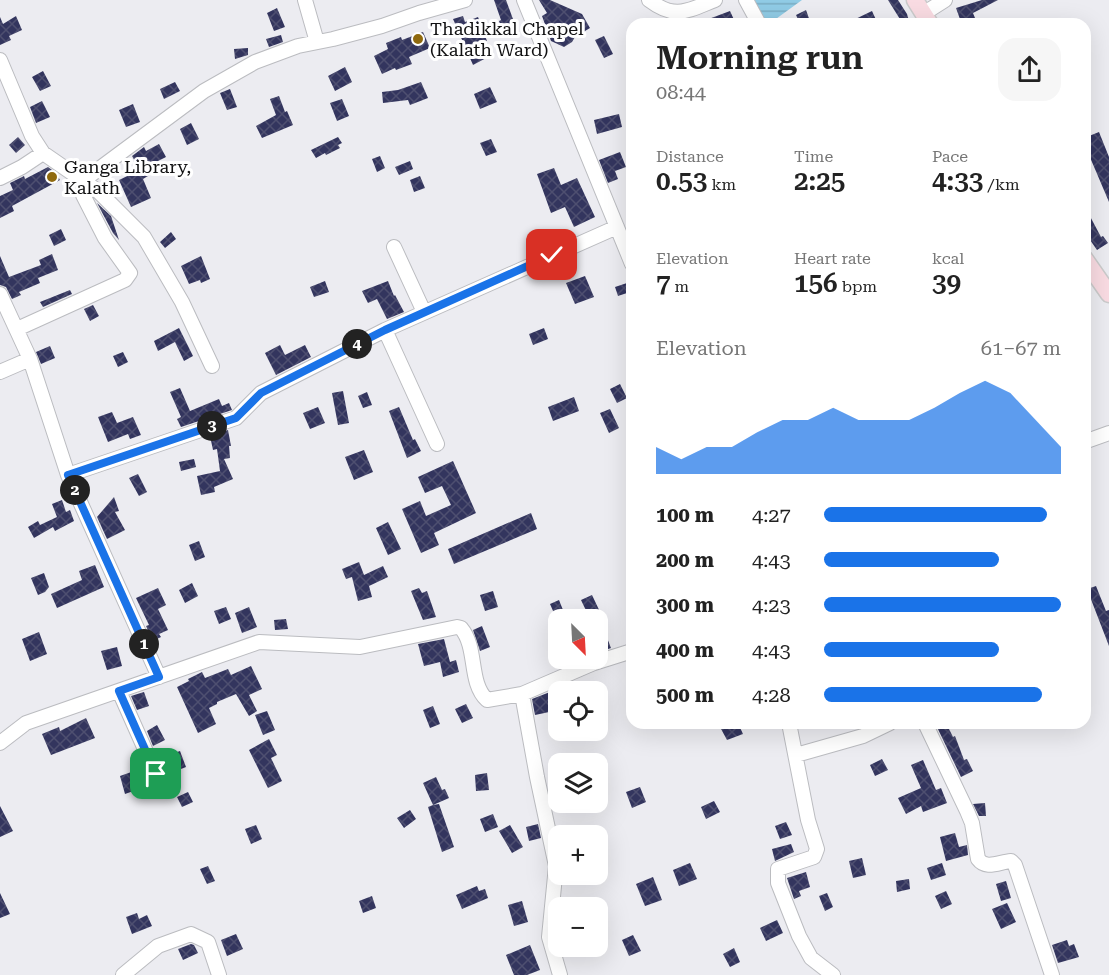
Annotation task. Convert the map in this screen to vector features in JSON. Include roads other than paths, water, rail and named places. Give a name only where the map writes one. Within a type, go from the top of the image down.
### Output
[{"type":"main road","points":[[1091,268],[1109,294]]},
{"type":"street","points":[[305,0],[317,42]]},
{"type":"street","points":[[17,330],[125,280],[130,273],[105,238],[83,195],[84,180],[204,91],[255,62],[298,46],[382,26],[465,0]]},
{"type":"street","points":[[524,0],[626,250]]},
{"type":"street","points":[[649,0],[669,12],[678,13],[715,0]]},
{"type":"street","points":[[746,0],[756,18]]},
{"type":"street","points":[[923,13],[945,0]]},
{"type":"street","points":[[0,60],[32,136],[42,153],[84,180],[111,203],[144,237],[182,302],[212,366]]},
{"type":"street","points":[[0,178],[22,167],[42,153]]},
{"type":"street","points":[[68,475],[236,418],[261,393],[385,330],[616,227]]},
{"type":"street","points":[[394,247],[424,312]]},
{"type":"street","points":[[0,294],[30,359],[68,475],[159,677]]},
{"type":"street","points":[[385,330],[437,444]]},
{"type":"street","points":[[0,372],[30,359]]},
{"type":"street","points":[[1091,439],[1109,433]]},
{"type":"street","points":[[0,743],[26,723],[260,642],[360,647],[461,628],[467,637],[483,695],[487,700],[522,694],[594,663],[626,653]]},
{"type":"street","points":[[119,691],[156,774]]},
{"type":"street","points":[[522,694],[556,866],[549,937],[560,975]]},
{"type":"street","points":[[790,729],[808,820],[817,849],[814,857],[778,870],[778,883],[800,936],[812,958],[832,975]]},
{"type":"street","points":[[796,755],[863,736],[878,729]]},
{"type":"street","points":[[929,729],[972,823],[978,859],[988,866],[1011,861],[1015,864],[1052,975]]},
{"type":"street","points":[[123,975],[158,946],[190,934],[208,942],[219,975]]},
{"type":"water","points":[[751,0],[802,0],[777,18],[762,18]]},
{"type":"place","name":"Thadikkal Chapel (Kalath Ward)","points":[[418,39]]},
{"type":"place","name":"Ganga Library, Kalath","points":[[52,177]]}]
